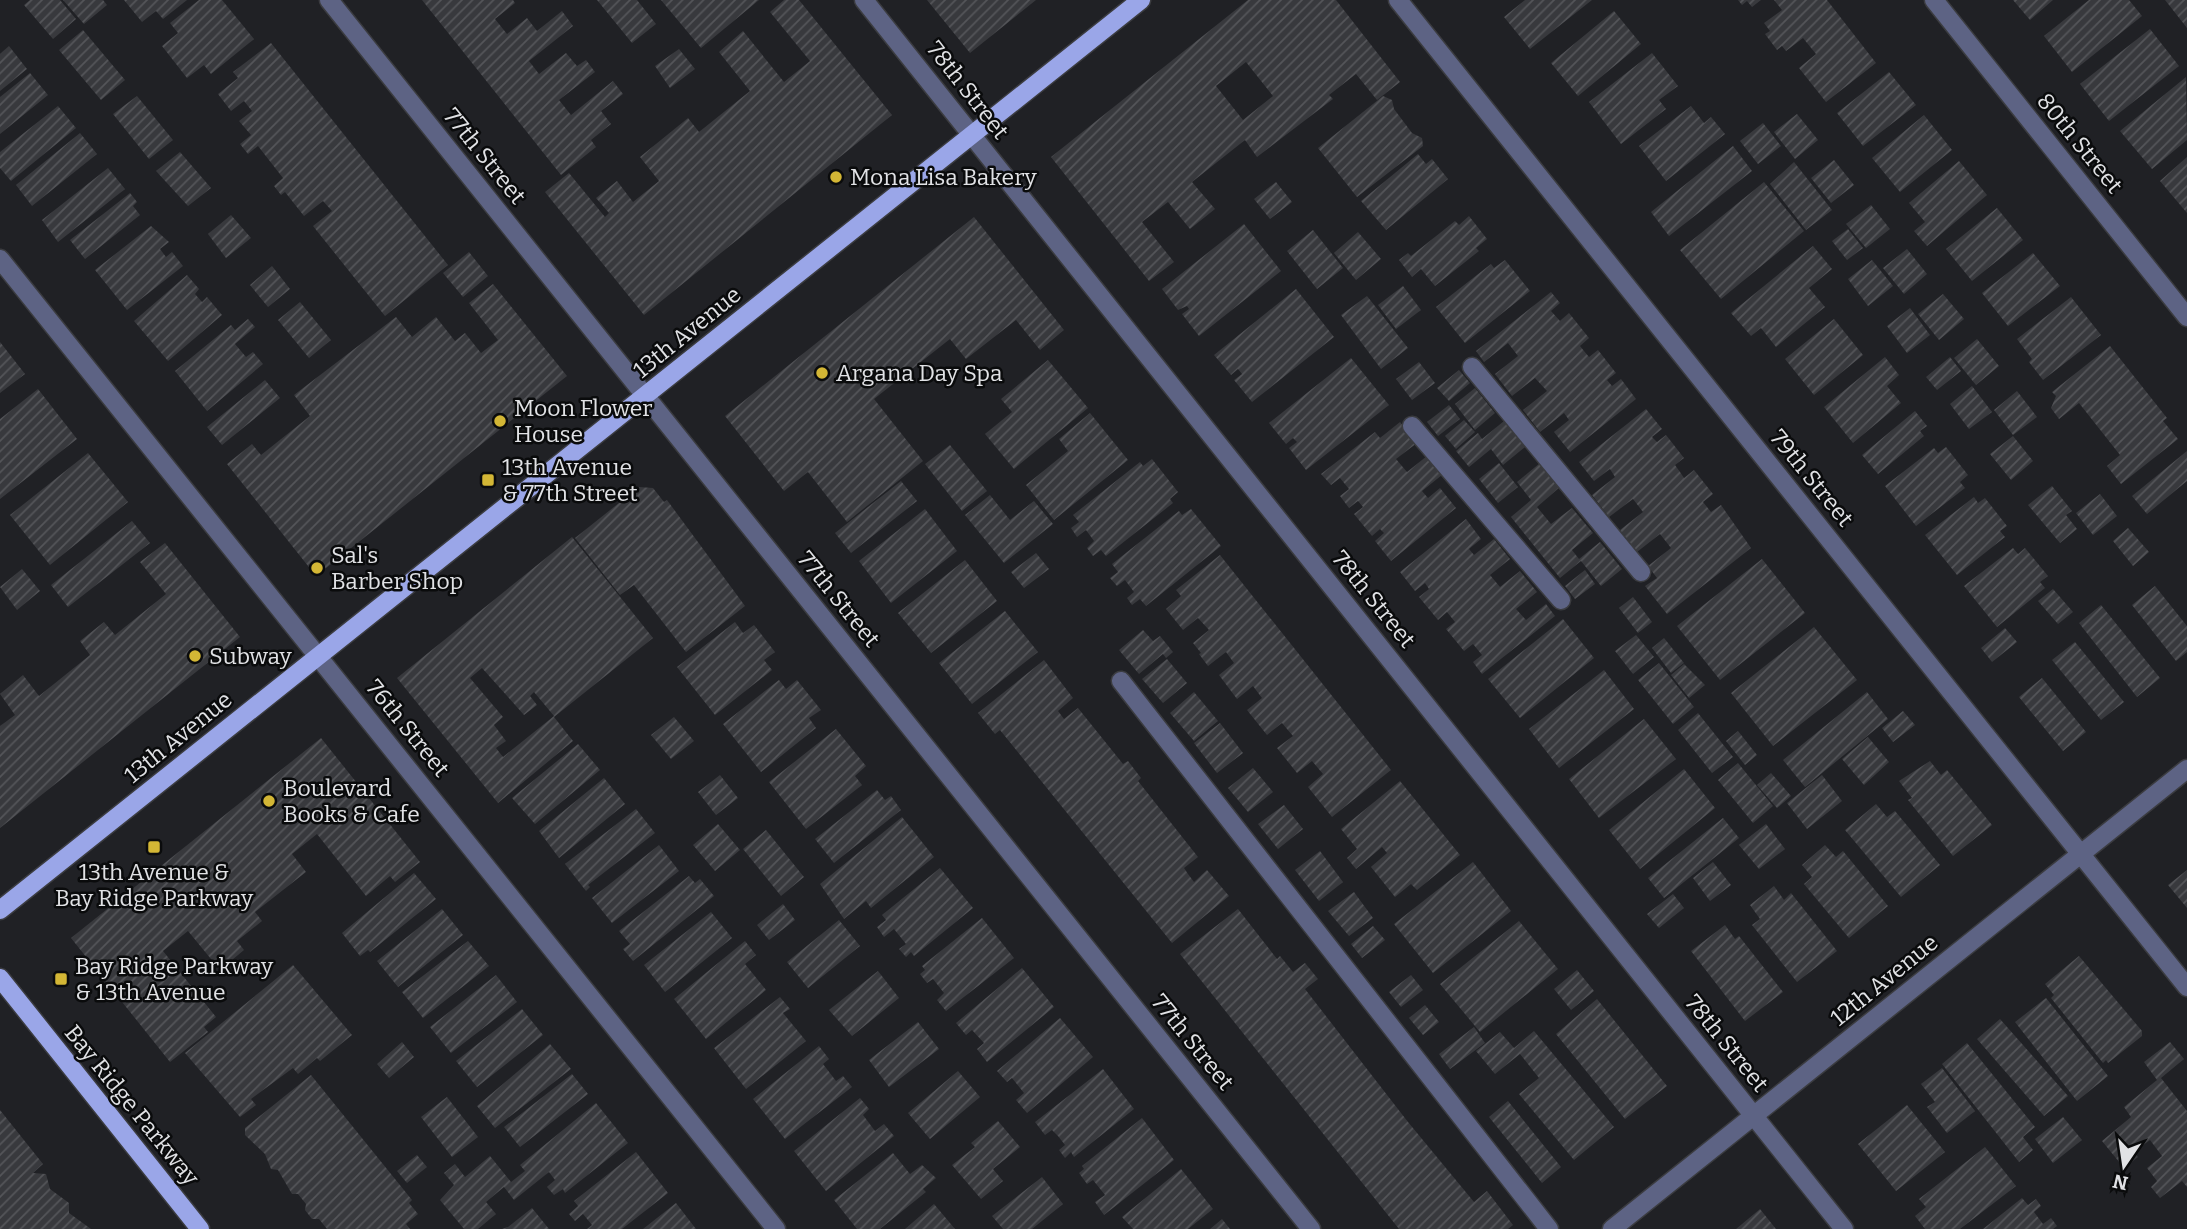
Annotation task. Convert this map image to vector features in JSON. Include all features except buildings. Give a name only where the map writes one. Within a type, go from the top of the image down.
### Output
[{"type":"main road","name":"13th Avenue","points":[[0,910],[1141,0]]},
{"type":"main road","name":"Bay Ridge Parkway","points":[[0,978],[200,1229]]},
{"type":"street","name":"77th Street","points":[[329,0],[1311,1229]]},
{"type":"street","name":"78th Street","points":[[864,0],[1844,1229]]},
{"type":"street","name":"79th Street","points":[[1398,0],[2187,987]]},
{"type":"street","name":"80th Street","points":[[1934,0],[2187,317]]},
{"type":"street","name":"76th Street","points":[[0,259],[776,1229]]},
{"type":"street","points":[[1472,367],[1641,572]]},
{"type":"street","points":[[1412,426],[1561,600]]},
{"type":"street","points":[[1121,681],[1549,1229]]},
{"type":"street","name":"12th Avenue","points":[[1612,1229],[2187,769]]},
{"type":"place","name":"Mona Lisa Bakery","points":[[836,177]]},
{"type":"place","name":"Argana Day Spa","points":[[822,373]]},
{"type":"place","name":"Moon Flower House","points":[[500,421]]},
{"type":"place","name":"13th Avenue & 77th Street","points":[[488,480]]},
{"type":"place","name":"Sal's Barber Shop","points":[[317,568]]},
{"type":"place","name":"Subway","points":[[195,656]]},
{"type":"place","name":"Boulevard Books & Cafe","points":[[269,801]]},
{"type":"place","name":"13th Avenue & Bay Ridge Parkway","points":[[154,847]]},
{"type":"place","name":"Bay Ridge Parkway & 13th Avenue","points":[[61,979]]}]
